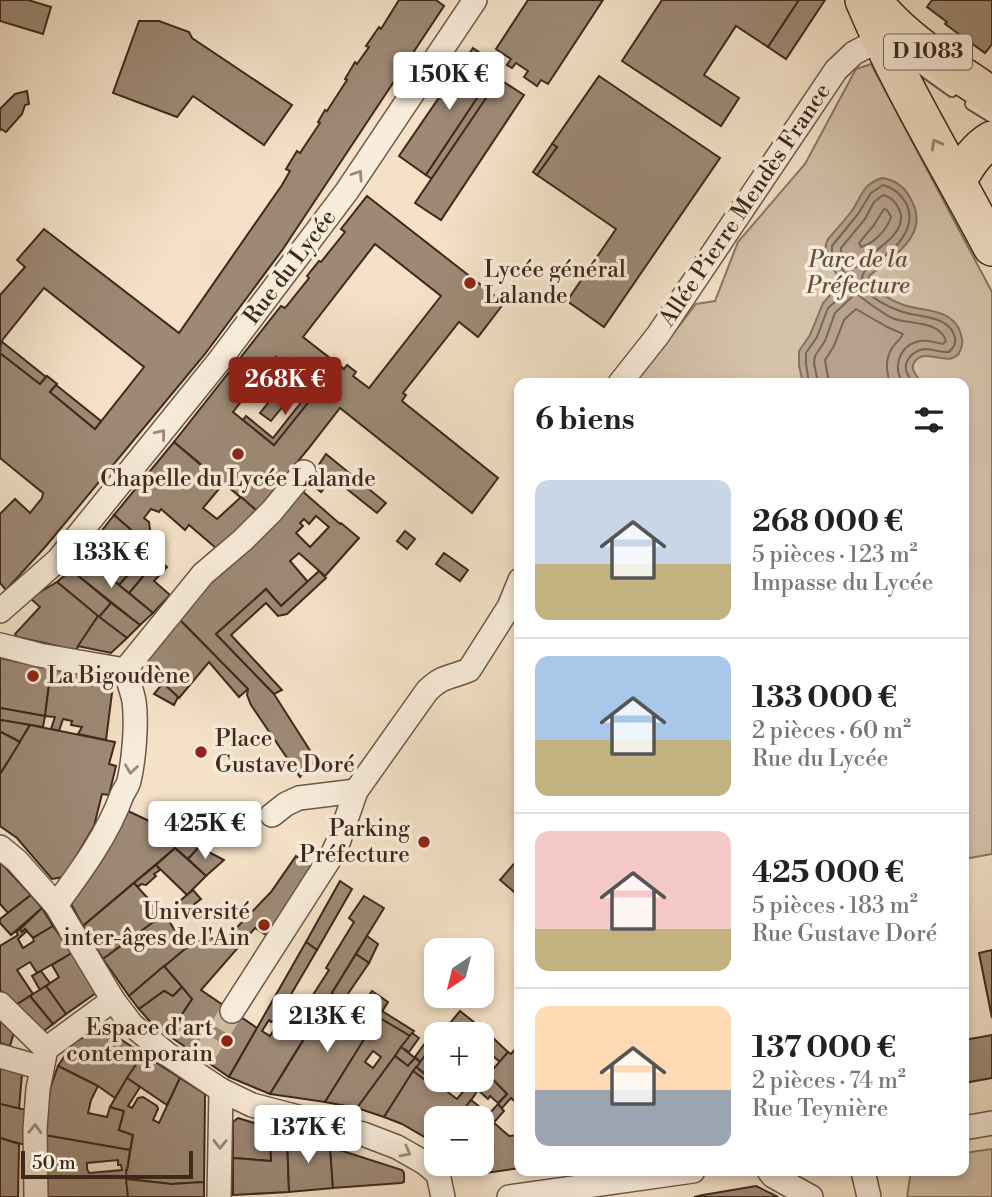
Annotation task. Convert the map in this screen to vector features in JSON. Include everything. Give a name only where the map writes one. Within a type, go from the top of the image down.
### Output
[{"type":"main road","name":"D 1083","points":[[864,4],[891,47]]},
{"type":"main road","name":"D 1083","points":[[864,4],[989,95]]},
{"type":"main road","points":[[891,47],[908,93],[992,247]]},
{"type":"main road","points":[[957,181],[969,160],[983,145],[992,140]]},
{"type":"street","name":"Rue du Lycée","points":[[0,611],[58,560],[219,361],[347,191],[475,0]]},
{"type":"street","name":"Allée Pierre Mendès France","points":[[624,378],[658,335],[836,70],[854,53],[891,47]]},
{"type":"street","points":[[125,670],[203,574],[272,511],[304,472]]},
{"type":"street","points":[[232,1012],[322,872],[339,840],[356,791],[427,691],[445,677],[469,670],[514,595]]},
{"type":"street","points":[[0,645],[125,670]]},
{"type":"street","points":[[56,905],[103,838],[128,784],[134,743],[134,701],[125,670]]},
{"type":"street","points":[[272,815],[299,798],[356,791]]},
{"type":"street","points":[[0,847],[17,861],[56,905],[113,1000],[132,1025],[167,1054],[198,1065],[221,1090],[252,1105],[363,1134],[397,1147],[438,1174],[443,1197]]},
{"type":"street","points":[[36,1197],[35,1129],[38,1089],[44,1059],[113,1000]]},
{"type":"street","points":[[0,1004],[44,1059]]},
{"type":"street","points":[[0,1056],[44,1059]]},
{"type":"street","points":[[219,1197],[221,1090]]},
{"type":"street","points":[[969,1127],[992,1123]]},
{"type":"street","points":[[509,1197],[645,1188],[679,1176]]},
{"type":"street","points":[[773,1176],[811,1197]]},
{"type":"street","points":[[864,1176],[870,1197]]},
{"type":"lane","points":[[912,63],[989,95]]},
{"type":"green space","name":"Parc de la Préfecture","points":[[871,64],[992,292],[992,854],[969,858],[969,378],[639,378],[696,304],[715,301],[738,242],[805,164],[856,69]]},
{"type":"green space","points":[[992,1149],[992,1197],[907,1197],[910,1176],[969,1176],[969,1152]]},
{"type":"water","points":[[882,178],[890,180],[904,189],[915,209],[917,221],[908,242],[869,276],[870,283],[880,293],[897,302],[948,317],[959,329],[962,343],[960,352],[952,358],[926,356],[917,359],[913,369],[918,378],[802,378],[799,351],[810,335],[823,303],[840,285],[825,252],[828,239],[851,212],[866,188]]},
{"type":"building","points":[[0,0],[28,0],[51,7],[43,34],[0,21]]},
{"type":"building","points":[[399,0],[436,0],[444,6],[283,249],[205,354],[46,546],[6,590],[0,583],[0,514],[15,499],[30,513],[43,493],[0,458],[0,353],[40,384],[47,376],[57,384],[50,392],[95,429],[144,367],[44,288],[0,343],[0,295],[25,267],[17,260],[44,229],[179,333],[282,185],[290,171],[286,169],[297,151],[300,153],[320,123],[318,122],[325,110],[327,111],[347,80],[345,79],[355,62],[357,64],[369,47],[366,46],[379,27],[381,29]]},
{"type":"building","points":[[528,0],[603,0],[548,84],[541,80],[537,86],[524,77],[528,71],[516,63],[512,68],[507,65],[511,59],[496,49]]},
{"type":"building","points":[[662,0],[799,0],[768,47],[736,26],[704,75],[739,98],[721,126],[622,61]]},
{"type":"building","points":[[799,0],[825,0],[786,59],[768,47]]},
{"type":"building","points":[[932,0],[992,0],[992,44],[985,53],[945,24],[947,22],[927,7]]},
{"type":"building","points":[[139,21],[159,21],[189,32],[192,38],[292,105],[264,145],[193,96],[177,117],[113,93]]},
{"type":"building","points":[[473,48],[499,66],[426,175],[399,156]]},
{"type":"building","points":[[493,74],[499,79],[432,179],[426,175]]},
{"type":"building","points":[[599,76],[720,158],[604,327],[567,301],[616,229],[537,175],[557,147],[552,144]]},
{"type":"building","points":[[499,79],[524,95],[441,220],[415,203]]},
{"type":"building","points":[[27,91],[29,104],[25,105],[22,114],[6,132],[0,130],[0,109],[15,94]]},
{"type":"building","points":[[552,144],[557,147],[537,175],[533,172]]},
{"type":"building","points":[[367,196],[504,303],[478,337],[459,322],[403,393],[406,395],[402,401],[498,478],[472,513],[340,408],[257,511],[174,442],[281,306],[285,308],[309,278],[307,276],[345,232],[341,229]],"holes":[[[375,244],[441,296],[369,388],[353,376],[356,372],[347,365],[344,369],[303,337]],[[276,357],[318,390],[274,445],[233,412]]]},
{"type":"building","points":[[1,341],[46,377],[40,384],[0,353]]},
{"type":"building","points":[[288,378],[299,386],[271,421],[260,413]]},
{"type":"building","points":[[307,382],[318,390],[274,445],[243,420],[246,416],[273,438],[310,391],[304,386]]},
{"type":"building","points":[[56,385],[101,421],[95,429],[50,392]]},
{"type":"building","points":[[174,442],[223,484],[203,508],[217,519],[241,497],[257,511],[217,549],[189,525],[185,530],[161,509],[159,512],[151,509],[144,518],[149,522],[150,530],[142,540],[114,515]]},
{"type":"building","points":[[326,454],[386,503],[377,513],[333,478],[321,492],[308,481]]},
{"type":"building","points":[[301,490],[359,538],[325,576],[299,553],[290,561],[308,582],[281,606],[266,589],[216,634],[274,694],[316,760],[300,777],[251,705],[248,689],[179,619],[218,573],[220,575],[277,520]],"holes":[[[316,516],[329,527],[310,547],[296,533],[303,526],[300,523],[304,519],[309,524]]]},
{"type":"building","points":[[114,515],[145,542],[138,551],[148,560],[153,555],[167,567],[154,581],[170,595],[153,613],[129,593],[145,574],[136,566],[119,585],[83,555]]},
{"type":"building","points":[[405,531],[415,539],[407,549],[397,541]]},
{"type":"building","points":[[145,542],[155,552],[148,560],[138,551]]},
{"type":"building","points":[[444,553],[468,570],[460,581],[436,564]]},
{"type":"building","points":[[83,555],[153,613],[140,625],[71,570]]},
{"type":"building","points":[[136,566],[145,574],[129,593],[119,585]]},
{"type":"building","points":[[71,570],[111,603],[99,617],[57,582]]},
{"type":"building","points":[[319,571],[326,578],[287,614],[278,616],[266,603],[231,635],[282,690],[274,694],[216,634],[266,589],[281,606]]},
{"type":"building","points":[[57,582],[98,616],[76,650],[17,637],[15,634],[40,607],[30,598]]},
{"type":"building","points":[[111,603],[140,625],[127,638],[99,617]]},
{"type":"building","points":[[98,616],[127,638],[111,653],[78,646]]},
{"type":"building","points":[[179,619],[248,689],[239,697],[209,662],[179,698],[143,665]]},
{"type":"building","points":[[0,658],[51,669],[45,716],[0,708]]},
{"type":"building","points":[[51,669],[114,677],[106,740],[78,734],[82,727],[71,725],[72,721],[63,719],[59,731],[51,729],[55,717],[45,716]]},
{"type":"building","points":[[163,683],[178,697],[174,705],[154,694]]},
{"type":"building","points":[[0,708],[45,716],[43,727],[0,720]]},
{"type":"building","points":[[0,720],[30,725],[20,742],[1,732],[0,734]]},
{"type":"building","points":[[30,725],[115,742],[109,764],[116,766],[109,795],[102,794],[94,826],[64,877],[52,879],[17,838],[0,826],[0,774]]},
{"type":"building","points":[[1,732],[20,742],[0,774],[0,734]]},
{"type":"building","points":[[128,811],[199,847],[188,859],[175,848],[83,926],[71,904]]},
{"type":"building","points":[[199,847],[224,860],[206,876],[188,859]]},
{"type":"building","points":[[175,848],[206,876],[187,895],[156,865]]},
{"type":"building","points":[[296,856],[313,868],[306,882],[266,935],[255,928],[201,990],[257,1028],[229,1077],[168,1035],[192,999],[164,966],[186,948],[210,936],[220,945],[271,892]]},
{"type":"building","points":[[0,862],[31,895],[8,913],[0,904]]},
{"type":"building","points":[[514,864],[514,892],[500,880]]},
{"type":"building","points":[[156,865],[160,870],[146,885],[141,884],[138,887],[134,883]]},
{"type":"building","points":[[340,881],[352,889],[317,950],[306,942]]},
{"type":"building","points":[[134,883],[163,915],[103,959],[83,926]]},
{"type":"building","points":[[193,890],[201,899],[169,921],[186,948],[129,996],[103,959]]},
{"type":"building","points":[[31,895],[42,908],[11,935],[0,923],[0,919]]},
{"type":"building","points":[[364,896],[384,908],[270,1094],[229,1077],[306,942],[317,950],[276,1020],[269,1020],[262,1031],[270,1036],[278,1023],[283,1026],[300,999],[307,1004],[329,970],[326,968],[354,922],[349,918]]},
{"type":"building","points":[[42,908],[53,926],[33,938],[25,929],[22,932],[20,929]]},
{"type":"building","points":[[53,926],[72,953],[37,973],[30,962],[17,970],[33,994],[16,1005],[0,990],[0,946],[18,935],[16,932],[20,929],[22,932],[25,929],[27,931],[18,939],[23,948],[34,941],[33,938]]},
{"type":"building","points":[[367,936],[378,944],[369,963],[356,954]]},
{"type":"building","points":[[992,950],[992,1018],[979,953]]},
{"type":"building","points":[[72,953],[96,993],[66,1014],[46,986],[59,977],[52,965]]},
{"type":"building","points":[[356,954],[369,963],[343,1001],[332,993]]},
{"type":"building","points":[[164,966],[182,987],[173,996],[164,991],[139,1009],[129,996]]},
{"type":"building","points":[[41,971],[50,983],[40,990],[32,976]]},
{"type":"building","points":[[46,986],[66,1014],[53,1024],[30,996]]},
{"type":"building","points":[[182,987],[192,999],[168,1035],[153,1025],[139,1009],[164,991],[173,996]]},
{"type":"building","points":[[372,991],[388,1002],[325,1102],[270,1094],[319,1015],[337,1026],[339,1023],[345,1031]]},
{"type":"building","points":[[30,996],[53,1024],[44,1031],[16,1005]]},
{"type":"building","points":[[382,1011],[414,1031],[410,1036],[378,1017]]},
{"type":"building","points":[[460,1011],[474,1022],[451,1022]]},
{"type":"building","points":[[378,1017],[410,1036],[357,1108],[325,1102]],"holes":[[[373,1051],[381,1057],[373,1068],[365,1062]]]},
{"type":"building","points":[[0,1019],[14,1032],[10,1046],[0,1043]]},
{"type":"building","points":[[102,1027],[143,1054],[115,1098],[98,1086],[58,1066],[73,1043]]},
{"type":"building","points":[[412,1033],[419,1038],[409,1052],[401,1047]]},
{"type":"building","points":[[992,1035],[992,1078],[969,1082],[969,1039]]},
{"type":"building","points":[[494,1039],[508,1052],[500,1062],[494,1057]]},
{"type":"building","points":[[424,1044],[424,1057],[420,1062],[415,1057]]},
{"type":"building","points":[[401,1047],[415,1058],[408,1066],[395,1056]]},
{"type":"building","points":[[514,1050],[514,1101],[511,1098],[502,1108],[498,1104],[507,1094],[494,1081],[494,1068],[508,1052],[511,1054]]},
{"type":"building","points":[[143,1054],[180,1078],[167,1105],[127,1078]]},
{"type":"building","points":[[395,1056],[408,1066],[415,1058],[420,1062],[384,1117],[357,1108]]},
{"type":"building","points":[[424,1057],[424,1073],[416,1067]]},
{"type":"building","points":[[58,1066],[98,1086],[88,1113],[107,1117],[110,1107],[124,1111],[119,1130],[133,1135],[130,1150],[44,1135],[50,1089]]},
{"type":"building","points":[[0,1067],[22,1074],[19,1109],[0,1104]]},
{"type":"building","points":[[416,1067],[424,1073],[424,1079],[413,1071]]},
{"type":"building","points":[[413,1071],[424,1079],[424,1092],[448,1092],[457,1099],[463,1092],[477,1092],[467,1106],[424,1106],[424,1137],[384,1117]]},
{"type":"building","points":[[127,1078],[140,1087],[128,1106],[132,1108],[138,1098],[143,1097],[157,1106],[153,1120],[159,1123],[180,1078],[205,1094],[204,1182],[172,1184],[126,1179],[133,1135],[119,1130],[124,1111],[110,1107]]},
{"type":"building","points":[[494,1080],[507,1094],[498,1103],[490,1096],[488,1099],[480,1092],[494,1092]]},
{"type":"building","points":[[471,1100],[479,1106],[466,1106]]},
{"type":"building","points":[[0,1104],[26,1110],[25,1145],[0,1138]]},
{"type":"building","points":[[498,1104],[504,1111],[494,1122],[494,1108]]},
{"type":"building","points":[[238,1118],[270,1128],[271,1161],[233,1158],[233,1122]]},
{"type":"building","points":[[494,1123],[509,1136],[514,1136],[514,1169],[494,1172]]},
{"type":"building","points":[[270,1128],[287,1134],[289,1192],[233,1195],[233,1158],[271,1161]]},
{"type":"building","points":[[287,1134],[330,1147],[333,1188],[289,1192]]},
{"type":"building","points":[[44,1135],[130,1150],[126,1170],[128,1197],[48,1197]],"holes":[[[118,1160],[118,1165],[121,1165],[122,1170],[89,1173],[87,1169],[87,1163]]]},
{"type":"building","points":[[0,1138],[19,1144],[18,1197],[0,1197]]},
{"type":"building","points":[[330,1147],[402,1170],[404,1182],[333,1188]]},
{"type":"building","points":[[126,1179],[172,1184],[204,1182],[204,1197],[128,1197]]},
{"type":"building","points":[[756,1186],[778,1197],[694,1197],[703,1195]]},
{"type":"tunnel","points":[[202,1058],[232,1011]]},
{"type":"place","name":"Lycée général Lalande","points":[[470,283]]},
{"type":"place","name":"Chapelle du Lycée Lalande","points":[[238,454]]},
{"type":"place","name":"La Bigoudène","points":[[33,676]]},
{"type":"place","name":"Place Gustave Doré","points":[[201,752]]},
{"type":"place","name":"Parking Préfecture","points":[[424,842]]},
{"type":"place","name":"Université inter-âges de l'Ain","points":[[264,925]]},
{"type":"place","name":"Espace d'art contemporain","points":[[227,1041]]}]
